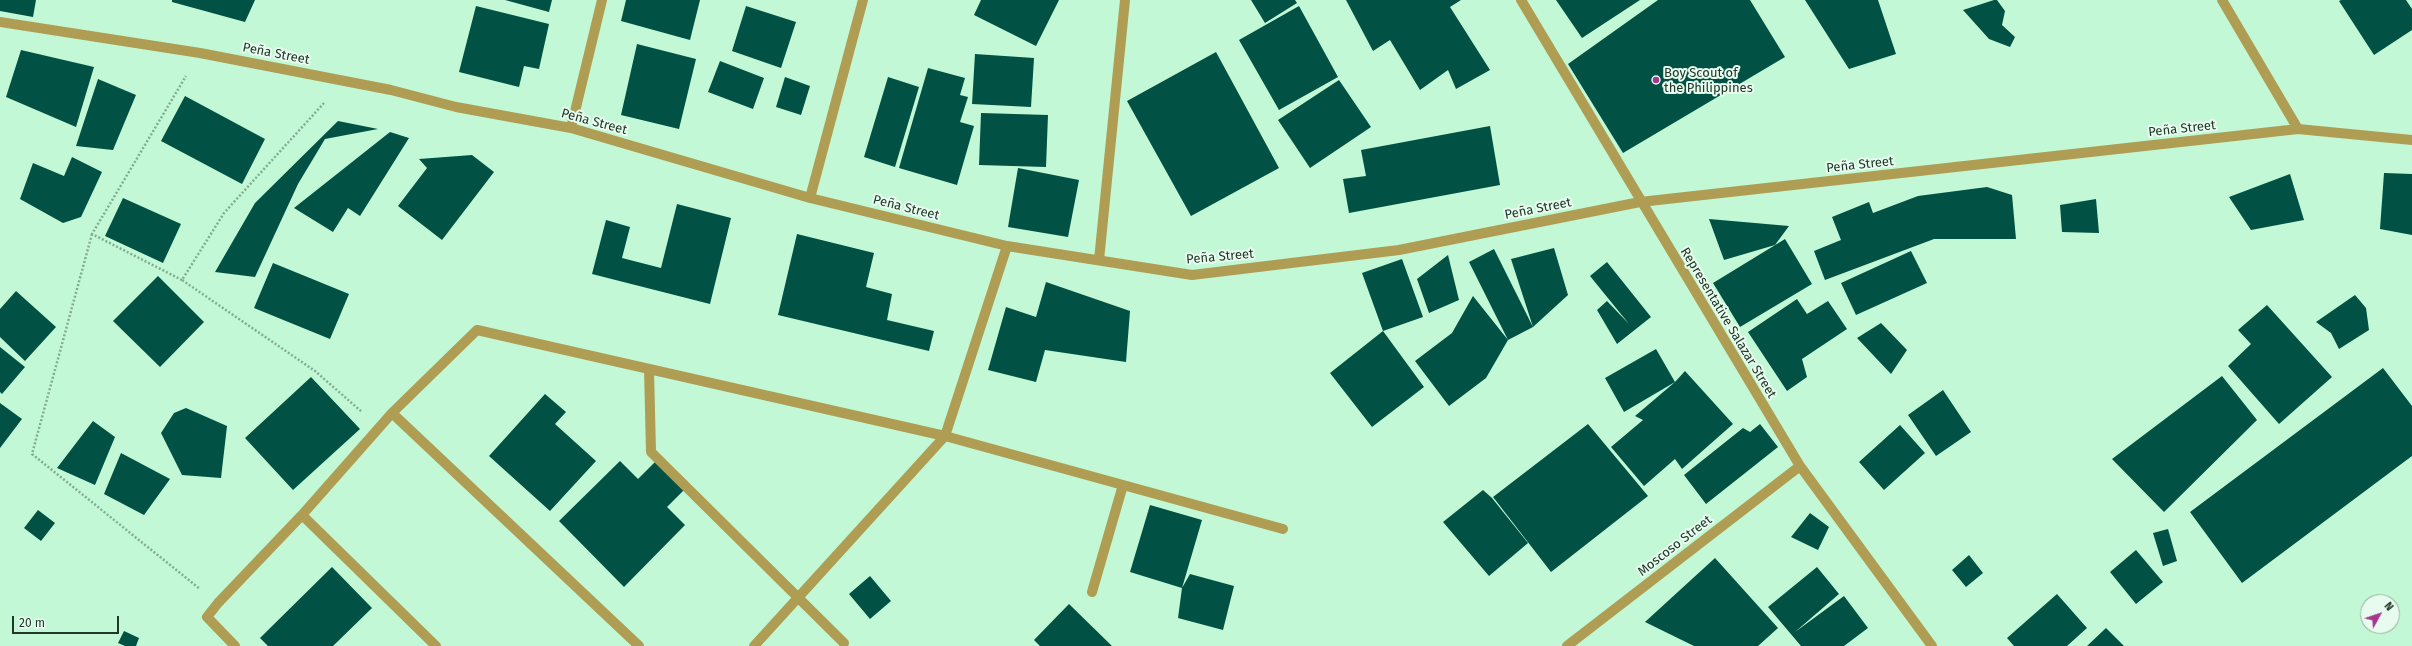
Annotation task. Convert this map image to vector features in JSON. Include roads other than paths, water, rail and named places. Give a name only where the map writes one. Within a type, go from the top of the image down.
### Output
[{"type":"street","points":[[571,128],[602,0]]},
{"type":"street","points":[[810,198],[863,0]]},
{"type":"street","points":[[1099,260],[1125,0]]},
{"type":"street","name":"Representative Salazar Street","points":[[1521,0],[1640,202],[1800,466],[1932,646]]},
{"type":"street","points":[[2222,0],[2298,129]]},
{"type":"street","name":"Peña Street","points":[[0,22],[200,53],[391,90],[456,107],[571,128],[810,198],[1007,246],[1192,276],[1399,250],[1640,202],[2298,129],[2412,140]]},
{"type":"street","points":[[754,646],[945,436],[1007,246]]},
{"type":"street","points":[[234,646],[207,617],[218,603],[302,515],[392,413],[477,330],[945,436],[1283,529]]},
{"type":"street","points":[[648,369],[651,452],[844,643]]},
{"type":"street","points":[[392,413],[639,646]]},
{"type":"street","name":"Moscoso Street","points":[[1567,646],[1800,466]]},
{"type":"street","points":[[1092,592],[1122,485]]},
{"type":"street","points":[[302,515],[436,646]]},
{"type":"place","name":"Boy Scout of the Philippines","points":[[1656,80]]}]
